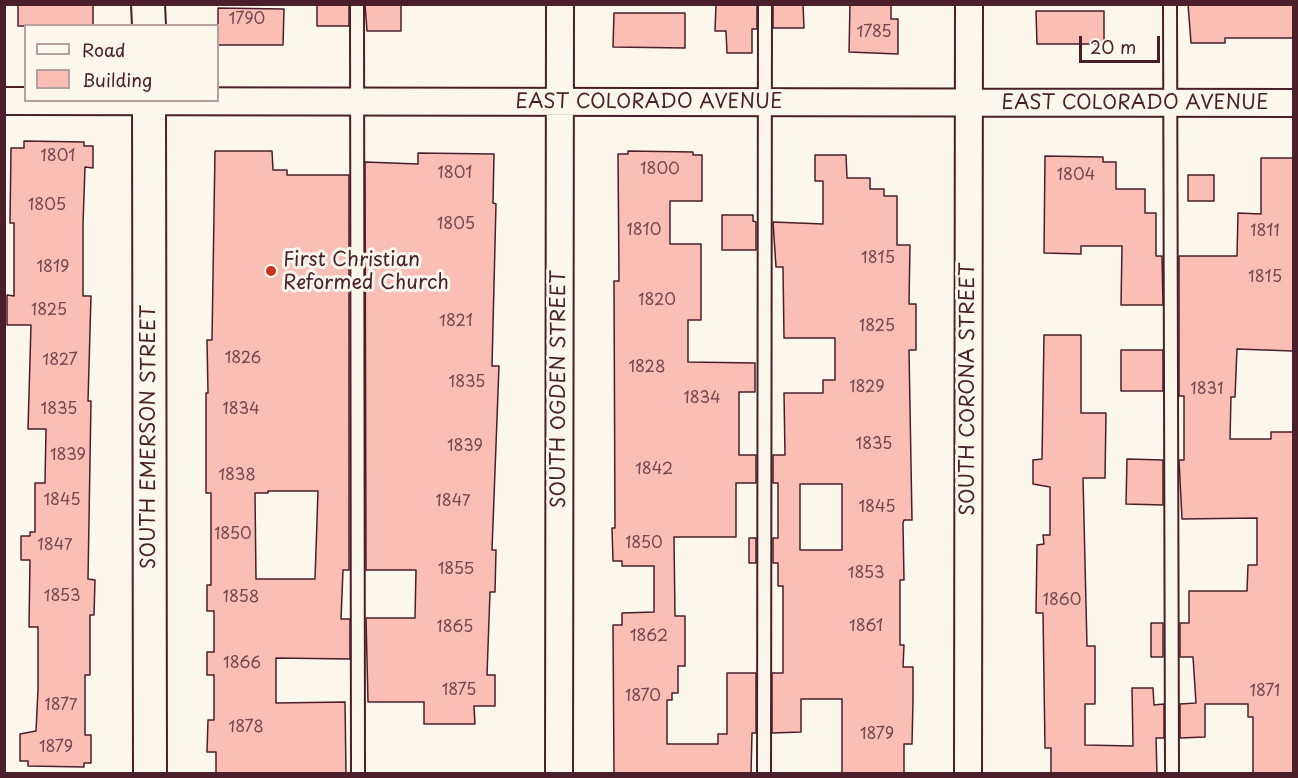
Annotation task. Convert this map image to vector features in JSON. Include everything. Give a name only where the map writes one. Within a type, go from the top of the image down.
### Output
[{"type":"street","points":[[148,4],[148,24]]},
{"type":"street","name":"SOUTH OGDEN STREET","points":[[559,774],[560,4]]},
{"type":"street","name":"SOUTH CORONA STREET","points":[[968,774],[969,4]]},
{"type":"street","name":"EAST COLORADO AVENUE","points":[[4,101],[24,101]]},
{"type":"street","name":"EAST COLORADO AVENUE","points":[[219,101],[1293,103]]},
{"type":"street","name":"SOUTH EMERSON STREET","points":[[149,102],[150,774]]},
{"type":"lane","points":[[357,4],[358,774]]},
{"type":"lane","points":[[764,774],[765,4]]},
{"type":"lane","points":[[1170,4],[1172,774]]},
{"type":"building","points":[[18,4],[93,4],[93,24],[24,24],[24,26],[18,26]]},
{"type":"building","points":[[317,4],[349,4],[349,26],[317,26]]},
{"type":"building","points":[[365,4],[401,4],[401,31],[367,31]]},
{"type":"building","points":[[716,4],[757,4],[757,29],[752,29],[752,53],[727,53],[726,31],[715,31]]},
{"type":"building","points":[[773,4],[803,4],[804,28],[773,28]]},
{"type":"building","points":[[850,4],[891,4],[891,19],[898,19],[898,54],[849,52]]},
{"type":"building","points":[[1188,4],[1293,4],[1293,38],[1225,38],[1225,43],[1191,43]]},
{"type":"building","points":[[218,8],[284,9],[283,45],[219,45]]},
{"type":"building","points":[[1036,11],[1104,11],[1104,44],[1037,44]]},
{"type":"building","points":[[614,13],[685,13],[685,48],[613,47]]},
{"type":"building","points":[[24,141],[84,142],[84,146],[93,146],[93,168],[85,167],[83,224],[83,296],[91,296],[88,401],[91,401],[88,579],[95,580],[94,615],[90,615],[90,675],[85,675],[85,735],[91,735],[91,763],[84,763],[84,767],[28,766],[28,761],[20,761],[20,734],[36,731],[38,690],[38,627],[29,627],[30,560],[21,560],[21,536],[30,536],[30,532],[35,532],[35,483],[45,483],[46,429],[28,429],[31,325],[7,325],[7,295],[14,296],[14,223],[10,223],[11,148],[24,148]]},
{"type":"building","points":[[215,151],[272,151],[273,170],[287,170],[287,175],[349,175],[349,570],[343,570],[341,619],[350,619],[350,659],[276,658],[276,703],[345,702],[346,774],[216,774],[216,752],[207,752],[208,720],[214,720],[214,675],[207,675],[207,652],[214,652],[214,611],[207,611],[207,585],[211,585],[211,493],[206,493],[207,340],[212,340]],"holes":[[[318,491],[315,579],[256,579],[255,493]]]},
{"type":"building","points":[[628,151],[693,152],[693,155],[702,155],[702,201],[670,201],[670,244],[701,244],[701,320],[688,320],[688,362],[755,363],[755,392],[739,392],[739,455],[756,455],[756,483],[736,483],[736,537],[674,537],[675,616],[685,616],[685,666],[678,666],[678,693],[672,693],[672,700],[667,700],[667,744],[718,744],[718,734],[727,734],[727,673],[756,673],[756,733],[752,733],[751,774],[614,774],[613,625],[622,625],[622,613],[654,612],[654,566],[622,566],[622,561],[613,561],[612,528],[615,528],[614,281],[619,281],[618,154],[628,154]]},
{"type":"building","points":[[418,153],[494,154],[493,203],[496,204],[492,366],[499,366],[492,550],[496,550],[495,592],[490,592],[487,675],[495,675],[495,706],[474,706],[475,724],[424,724],[424,702],[368,702],[366,618],[415,618],[416,570],[366,570],[365,162],[418,164]]},
{"type":"building","points":[[815,155],[846,155],[847,178],[870,178],[870,189],[884,189],[884,196],[897,196],[897,245],[910,245],[909,304],[916,304],[916,350],[909,350],[912,520],[904,520],[903,523],[904,580],[900,580],[900,645],[904,645],[903,667],[913,667],[913,700],[912,744],[904,744],[904,774],[842,774],[842,699],[801,699],[801,732],[772,733],[772,673],[783,673],[783,586],[778,586],[778,563],[773,563],[773,538],[778,538],[778,483],[773,483],[773,455],[785,455],[784,393],[823,393],[823,380],[835,380],[835,338],[784,338],[783,267],[776,267],[773,222],[823,224],[823,181],[815,181]],"holes":[[[800,484],[842,484],[842,550],[800,550]]]},
{"type":"building","points":[[1045,156],[1103,157],[1103,162],[1116,162],[1116,189],[1145,189],[1145,213],[1156,213],[1156,256],[1162,256],[1163,305],[1121,305],[1122,246],[1081,246],[1081,254],[1044,253]]},
{"type":"building","points":[[1261,158],[1293,158],[1293,351],[1237,349],[1235,397],[1231,397],[1230,439],[1271,439],[1271,432],[1293,432],[1293,774],[1253,774],[1253,717],[1248,717],[1248,704],[1205,704],[1205,737],[1180,738],[1180,704],[1196,703],[1193,657],[1180,657],[1180,623],[1189,623],[1189,591],[1247,591],[1248,565],[1257,565],[1257,518],[1182,519],[1179,460],[1184,460],[1184,396],[1179,396],[1179,256],[1237,256],[1238,213],[1261,214]]},
{"type":"building","points":[[1188,175],[1214,175],[1214,201],[1188,201]]},
{"type":"building","points":[[722,215],[753,215],[753,221],[756,222],[756,250],[722,250]]},
{"type":"building","points":[[1044,335],[1081,335],[1081,413],[1106,413],[1105,478],[1083,478],[1087,646],[1095,646],[1095,704],[1085,704],[1085,745],[1133,746],[1132,688],[1153,688],[1154,705],[1164,704],[1164,738],[1156,738],[1157,774],[1051,774],[1051,748],[1045,748],[1043,613],[1036,613],[1037,545],[1044,544],[1043,535],[1050,535],[1050,487],[1033,484],[1033,460],[1042,459]]},
{"type":"building","points":[[1121,350],[1163,350],[1163,391],[1121,391]]},
{"type":"building","points":[[1127,459],[1163,460],[1163,505],[1126,504]]},
{"type":"building","points":[[749,538],[756,538],[756,563],[749,563]]},
{"type":"building","points":[[1151,623],[1163,623],[1163,657],[1151,657]]},
{"type":"place","name":"First Christian Reformed Church","points":[[271,271]]}]
